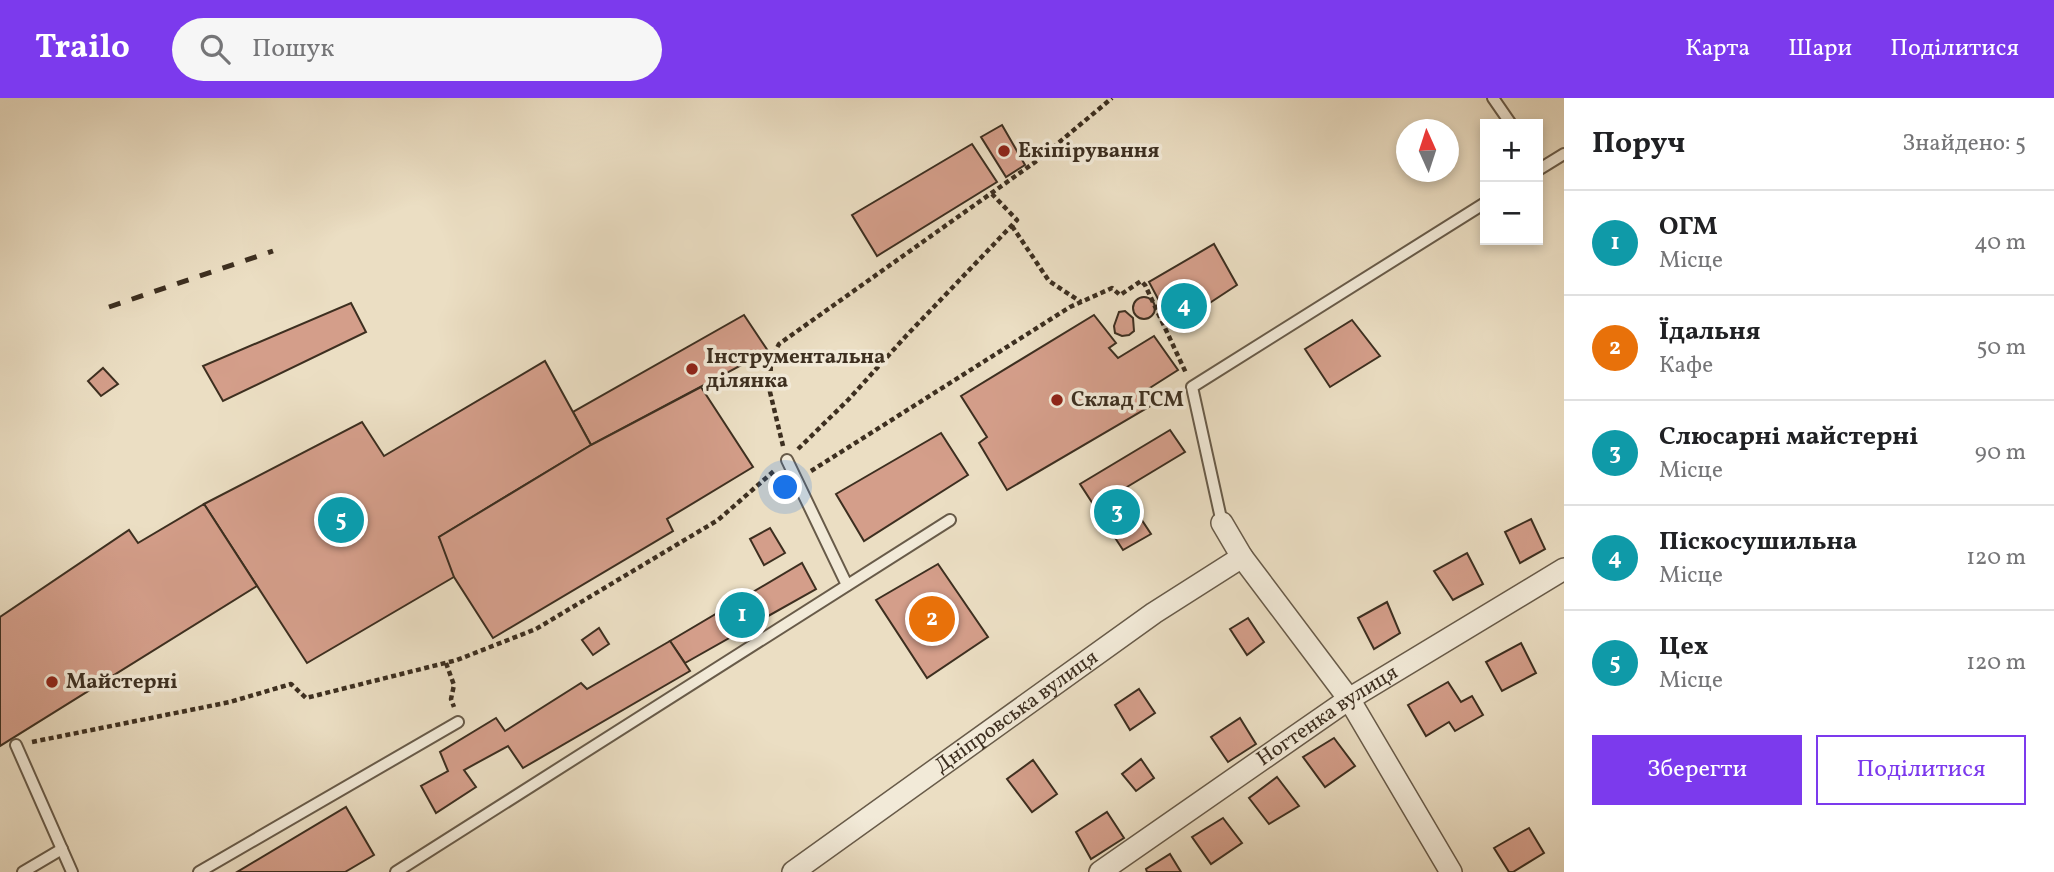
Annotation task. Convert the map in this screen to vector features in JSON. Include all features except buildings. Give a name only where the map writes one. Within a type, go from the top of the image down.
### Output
[{"type":"street","points":[[1222,523],[1242,557],[1349,699],[1451,872]]},
{"type":"street","name":"Дніпровська вулиця","points":[[793,872],[1154,613],[1242,557]]},
{"type":"street","name":"Ногтенка вулиця","points":[[1100,872],[1349,699],[1564,569]]},
{"type":"lane","points":[[1493,98],[1508,119]]},
{"type":"lane","points":[[1543,164],[1564,154]]},
{"type":"lane","points":[[1222,523],[1192,387],[1480,206]]},
{"type":"lane","points":[[787,460],[847,585]]},
{"type":"lane","points":[[396,872],[950,520]]},
{"type":"lane","points":[[199,872],[458,722]]},
{"type":"lane","points":[[16,745],[72,872]]},
{"type":"lane","points":[[23,872],[62,849]]},
{"type":"path","points":[[787,460],[770,391],[771,360],[779,344],[896,259],[992,194],[1038,160],[1112,98]]},
{"type":"path","points":[[16,745],[230,702],[291,684],[306,698],[446,663],[536,629],[718,520],[787,460],[848,400],[1017,220],[992,194]]},
{"type":"path","points":[[1012,226],[1049,281],[1082,302]]},
{"type":"path","points":[[796,480],[1082,302],[1112,288],[1120,295],[1141,281],[1171,337],[1192,387]]},
{"type":"path","points":[[446,663],[454,685],[451,699],[458,722]]},
{"type":"railway","points":[[109,307],[273,251]]},
{"type":"place","name":"Екіпірування","points":[[1004,151]]},
{"type":"place","name":"Піскосушильна","points":[[1184,306]]},
{"type":"place","name":"Інструментальна ділянка","points":[[692,369]]},
{"type":"place","name":"Склад ГСМ","points":[[1057,400]]},
{"type":"place","name":"Слюсарні майстерні","points":[[1117,512]]},
{"type":"place","name":"Цех","points":[[341,520]]},
{"type":"place","name":"ОГМ","points":[[742,615]]},
{"type":"place","name":"Їдальня","points":[[932,619]]},
{"type":"place","name":"Майстерні","points":[[52,682]]}]
